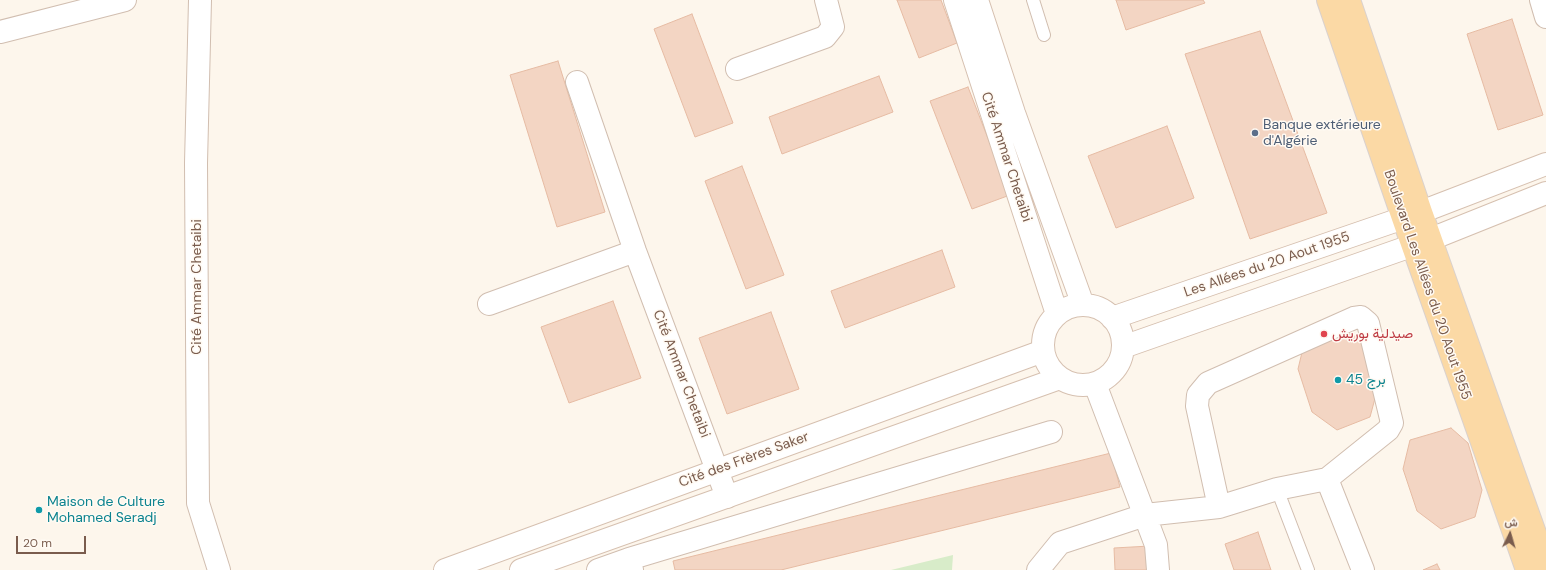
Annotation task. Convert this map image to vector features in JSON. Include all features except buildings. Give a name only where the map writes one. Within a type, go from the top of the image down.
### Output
[{"type":"main road","name":"Boulevard Les Allées du 20 Aout 1955","points":[[1328,0],[1546,564]]},
{"type":"main road","name":"Boulevard Les Allées du 20 Aout 1955","points":[[1349,0],[1412,215]]},
{"type":"main road","name":"Boulevard Les Allées du 20 Aout 1955","points":[[1422,242],[1527,570]]},
{"type":"street","points":[[0,32],[125,0]]},
{"type":"street","name":"Cité Ammar Chetaibi","points":[[200,0],[196,163],[198,503],[219,570]]},
{"type":"street","points":[[737,69],[825,37],[833,27],[826,0]]},
{"type":"street","name":"Cité Ammar Chetaibi","points":[[955,0],[1057,314]]},
{"type":"street","name":"Cité Ammar Chetaibi","points":[[977,0],[1014,113],[1083,305]]},
{"type":"street","points":[[1541,0],[1546,17]]},
{"type":"street","name":"Cité Ammar Chetaibi","points":[[577,82],[635,252],[727,497]]},
{"type":"street","name":"Les Allées du 20 Aout 1955","points":[[1112,318],[1412,215],[1546,164]]},
{"type":"street","name":"Les Allées du 20 Aout 1955","points":[[1123,347],[1422,242],[1546,193]]},
{"type":"street","points":[[489,304],[635,252]]},
{"type":"street","points":[[1083,305],[1094,306],[1104,311],[1112,318],[1122,336],[1123,347],[1121,359],[1115,369],[1106,378],[1095,384],[1083,385],[1071,383],[1060,378],[1052,371],[1043,351],[1045,330],[1057,314],[1074,306],[1083,305]]},
{"type":"street","points":[[1038,570],[1060,543],[1145,515],[1219,507],[1277,489],[1327,479],[1388,430],[1392,423],[1368,323],[1362,317],[1354,318],[1208,383],[1198,395],[1197,406],[1219,507]]},
{"type":"street","name":"Cité des Frères Saker","points":[[445,570],[1043,351]]},
{"type":"street","name":"Cité des Frères Saker","points":[[521,570],[1060,378]]},
{"type":"street","points":[[1095,384],[1156,546],[1158,570]]},
{"type":"street","points":[[598,570],[631,564],[1051,432]]},
{"type":"street","points":[[1327,479],[1363,570]]},
{"type":"lane","points":[[1033,0],[1044,35]]},
{"type":"lane","points":[[1277,489],[1308,570]]},
{"type":"green space","points":[[953,555],[952,570],[891,570]]},
{"type":"place","name":"Banque extérieure d'Algérie","points":[[1255,133]]},
{"type":"place","name":"صيدلية بوريش","points":[[1324,334]]},
{"type":"place","name":"برج 45","points":[[1338,380]]},
{"type":"place","name":"Maison de Culture Mohamed Seradj","points":[[39,510]]}]
